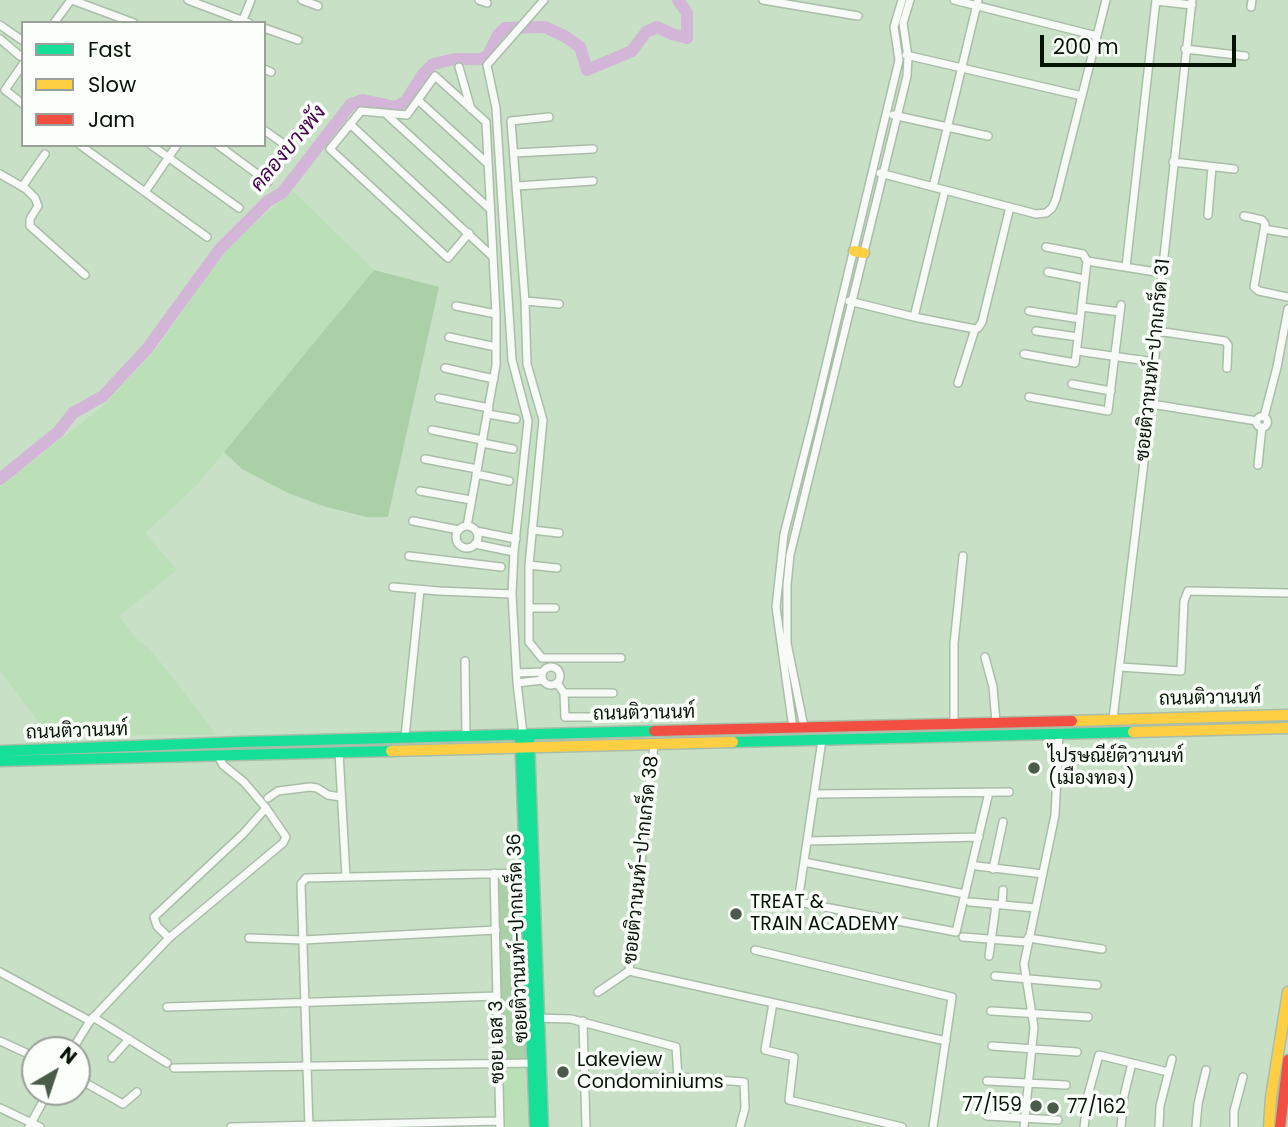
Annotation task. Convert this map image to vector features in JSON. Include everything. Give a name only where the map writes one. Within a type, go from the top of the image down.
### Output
[{"type":"main road","name":"ถนนติวานนท์","points":[[0,761],[405,737],[1288,715]]},
{"type":"main road","points":[[1113,719],[1113,733]]},
{"type":"main road","points":[[801,727],[807,740]]},
{"type":"main road","name":"ถนนติวานนท์","points":[[0,751],[218,756],[1288,728]]},
{"type":"main road","name":"ซอยติวานนท์-ปากเกร็ด 36","points":[[524,734],[535,1018],[535,1127]]},
{"type":"main road","points":[[1269,1127],[1271,1097],[1288,992]]},
{"type":"main road","points":[[1280,1127],[1288,1060]]},
{"type":"main road","name":"ซอยติวานนท์-ปากเกร็ด 36","points":[[536,1063],[543,1127]]},
{"type":"street","points":[[56,21],[72,0],[129,21]]},
{"type":"street","points":[[188,0],[241,21]]},
{"type":"street","points":[[244,21],[251,0]]},
{"type":"street","points":[[302,0],[318,6]]},
{"type":"street","points":[[524,734],[517,683],[512,594],[528,421],[512,360],[496,108],[487,65],[544,0]]},
{"type":"street","points":[[763,0],[815,4],[858,16]]},
{"type":"street","points":[[801,727],[787,643],[790,555],[852,302],[872,170],[898,55],[894,27],[902,0]]},
{"type":"street","points":[[801,727],[776,607],[784,534],[842,299],[883,174],[907,76],[908,55],[903,23],[910,0]]},
{"type":"street","points":[[954,0],[978,3],[1097,36]]},
{"type":"street","points":[[872,170],[1036,214],[1046,213],[1052,208],[1106,0]]},
{"type":"street","points":[[1126,267],[1156,1],[1192,3]]},
{"type":"street","points":[[933,187],[978,3]]},
{"type":"street","name":"ซอยติวานนท์-ปากเกร็ด 31","points":[[1113,719],[1151,404],[1162,273],[1192,3]]},
{"type":"street","points":[[0,26],[21,40]]},
{"type":"street","points":[[266,29],[298,40]]},
{"type":"street","points":[[0,39],[21,60]]},
{"type":"street","points":[[1185,49],[1245,57]]},
{"type":"street","points":[[898,55],[908,55],[1082,96]]},
{"type":"street","points":[[21,63],[5,90],[21,102]]},
{"type":"street","points":[[459,67],[472,109]]},
{"type":"street","points":[[467,526],[494,379],[496,347],[486,122],[435,76],[407,115],[361,111],[330,149],[448,258],[468,233]]},
{"type":"street","points":[[418,100],[487,163]]},
{"type":"street","points":[[386,113],[490,209]]},
{"type":"street","points":[[886,114],[988,136]]},
{"type":"street","points":[[517,674],[545,673],[559,672],[560,678],[557,683],[550,685],[545,673],[542,658],[529,642],[529,565],[543,420],[527,364],[525,301],[511,121],[549,117]]},
{"type":"street","points":[[350,124],[492,256]]},
{"type":"street","points":[[266,131],[281,142]]},
{"type":"street","points":[[83,147],[207,236]]},
{"type":"street","points":[[154,147],[239,208]]},
{"type":"street","points":[[145,192],[176,147]]},
{"type":"street","points":[[221,147],[268,181]]},
{"type":"street","points":[[514,153],[593,149]]},
{"type":"street","points":[[22,187],[45,154]]},
{"type":"street","points":[[1174,162],[1234,169]]},
{"type":"street","points":[[1208,215],[1212,167]]},
{"type":"street","points":[[0,174],[22,187],[38,202],[30,219],[30,226],[85,275]]},
{"type":"street","points":[[517,186],[593,181]]},
{"type":"street","points":[[914,317],[944,190]]},
{"type":"street","points":[[958,383],[975,330],[982,322],[1010,207]]},
{"type":"street","points":[[1244,216],[1262,220],[1265,224],[1254,287],[1259,291],[1288,297]]},
{"type":"street","points":[[1264,229],[1288,231]]},
{"type":"street","points":[[1024,354],[1075,363],[1087,261],[1083,254],[1046,247]]},
{"type":"street","points":[[1087,261],[1162,273]]},
{"type":"street","points":[[1048,272],[1084,279]]},
{"type":"street","points":[[842,299],[975,330]]},
{"type":"street","points":[[525,301],[559,304]]},
{"type":"street","points":[[456,306],[496,314]]},
{"type":"street","points":[[1029,397],[1108,411],[1121,308],[1082,307]]},
{"type":"street","points":[[1258,465],[1261,421],[1277,367],[1288,309]]},
{"type":"street","points":[[1029,310],[1080,319]]},
{"type":"street","points":[[1036,331],[1078,337]]},
{"type":"street","points":[[1157,331],[1225,341],[1228,345],[1227,368]]},
{"type":"street","points":[[449,337],[496,347]]},
{"type":"street","points":[[1077,351],[1154,362]]},
{"type":"street","points":[[444,368],[494,379]]},
{"type":"street","points":[[1072,384],[1111,391]]},
{"type":"street","points":[[439,398],[516,419]]},
{"type":"street","points":[[1151,404],[1261,421]]},
{"type":"street","points":[[432,430],[513,449]]},
{"type":"street","points":[[425,459],[509,481]]},
{"type":"street","points":[[421,491],[471,500]]},
{"type":"street","points":[[413,521],[458,530],[467,526]]},
{"type":"street","points":[[467,526],[476,531],[516,538]]},
{"type":"street","points":[[458,530],[457,540],[463,547],[461,564]]},
{"type":"street","points":[[533,530],[559,533]]},
{"type":"street","points":[[463,547],[475,544],[478,537],[476,531]]},
{"type":"street","points":[[475,544],[514,552]]},
{"type":"street","points":[[409,556],[501,567]]},
{"type":"street","points":[[954,723],[954,644],[963,556]]},
{"type":"street","points":[[529,565],[557,568]]},
{"type":"street","points":[[393,587],[512,594]]},
{"type":"street","points":[[405,737],[420,590]]},
{"type":"street","points":[[1120,667],[1181,671],[1184,601],[1188,591],[1288,593]]},
{"type":"street","points":[[528,608],[555,608]]},
{"type":"street","points":[[985,657],[993,687],[996,722]]},
{"type":"street","points":[[542,658],[621,658]]},
{"type":"street","points":[[465,661],[466,736]]},
{"type":"street","points":[[517,683],[545,673]]},
{"type":"street","points":[[557,683],[564,693],[565,717],[611,717]]},
{"type":"street","points":[[564,693],[613,693]]},
{"type":"street","points":[[1025,1123],[1033,1014],[1024,964],[1055,815],[1059,734]]},
{"type":"street","points":[[822,740],[798,902],[956,932],[989,792]]},
{"type":"street","name":"ซอยติวานนท์-ปากเกร็ด 38","points":[[654,745],[629,971],[946,1041]]},
{"type":"street","points":[[339,752],[346,877]]},
{"type":"street","points":[[81,1036],[91,1019],[169,939],[284,844],[286,837],[266,808],[244,782],[223,765],[218,756]]},
{"type":"street","points":[[268,798],[278,791],[310,787],[341,797]]},
{"type":"street","points":[[815,794],[1009,792]]},
{"type":"street","points":[[169,939],[157,926],[154,917],[243,834],[266,808]]},
{"type":"street","points":[[993,869],[1003,822]]},
{"type":"street","points":[[808,841],[979,836]]},
{"type":"street","points":[[804,862],[965,894]]},
{"type":"street","points":[[977,866],[1043,874]]},
{"type":"street","points":[[309,1126],[302,884],[306,878],[530,872]]},
{"type":"street","name":"ซอย เอส 3","points":[[494,873],[500,1124]]},
{"type":"street","points":[[989,956],[1003,890]]},
{"type":"street","points":[[970,902],[1035,908]]},
{"type":"street","points":[[249,938],[303,940],[496,930]]},
{"type":"street","points":[[963,937],[1028,940],[1102,949]]},
{"type":"street","points":[[755,950],[952,997],[933,1127]]},
{"type":"street","points":[[598,992],[629,971]]},
{"type":"street","points":[[0,972],[129,1039],[167,1063]]},
{"type":"street","points":[[995,976],[1097,985]]},
{"type":"street","points":[[167,1007],[497,996]]},
{"type":"street","points":[[773,1003],[765,1050],[794,1058],[789,1100],[902,1127]]},
{"type":"street","points":[[991,1012],[1088,1017]]},
{"type":"street","points":[[535,1018],[571,1018],[676,1047],[678,1077]]},
{"type":"street","points":[[583,1021],[586,1127]]},
{"type":"street","points":[[112,1058],[129,1039]]},
{"type":"street","points":[[0,1041],[21,1051]]},
{"type":"street","points":[[992,1046],[1077,1052]]},
{"type":"street","points":[[1084,1127],[1088,1095],[1099,1055],[1168,1072]]},
{"type":"street","points":[[1159,1127],[1160,1106],[1172,1059]]},
{"type":"street","points":[[174,1068],[536,1063]]},
{"type":"street","points":[[1121,1127],[1124,1096],[1132,1063]]},
{"type":"street","points":[[1196,1127],[1206,1070]]},
{"type":"street","points":[[584,1080],[678,1077],[744,1082],[745,1108],[740,1127]]},
{"type":"street","points":[[1234,1127],[1234,1111],[1243,1077]]},
{"type":"street","points":[[987,1081],[1066,1085]]},
{"type":"street","points":[[91,1086],[123,1104],[137,1092]]},
{"type":"street","points":[[30,1125],[40,1106]]},
{"type":"street","points":[[0,1108],[30,1125],[40,1127]]},
{"type":"street","points":[[987,1116],[1025,1123],[1058,1120]]},
{"type":"street","points":[[231,1127],[500,1124]]},
{"type":"shaded area","points":[[293,191],[374,270],[196,486],[145,533],[177,570],[119,616],[136,638],[151,650],[217,735],[49,736],[0,671],[0,487],[103,406],[158,347],[228,246]]},
{"type":"shaded area","points":[[374,270],[439,287],[388,517],[366,517],[323,506],[288,493],[242,469],[224,452]]},
{"type":"shaded area","points":[[494,873],[523,873],[529,1062],[499,1063]]},
{"type":"shaded area","points":[[520,875],[528,1127],[504,1127],[498,876]]},
{"type":"waterway","name":"คลองบางพัง","points":[[0,479],[58,432],[73,413],[103,396],[147,349],[219,250],[268,201],[282,193],[351,104],[363,100],[396,107],[406,101],[423,74],[433,64],[455,59],[482,59],[488,55],[498,35],[505,28],[545,27],[566,37],[580,47],[587,70],[632,51],[646,32],[657,27],[687,38],[687,13],[678,0]]},
{"type":"traffic: fast","points":[[0,751],[654,731]]},
{"type":"traffic: fast","points":[[733,742],[1133,732]]},
{"type":"traffic: fast","points":[[520,735],[535,1127]]},
{"type":"traffic: fast","points":[[529,739],[543,1127]]},
{"type":"traffic: fast","points":[[0,761],[391,751]]},
{"type":"traffic: slow","points":[[854,251],[864,253]]},
{"type":"traffic: slow","points":[[1072,721],[1288,715]]},
{"type":"traffic: slow","points":[[1133,732],[1288,728]]},
{"type":"traffic: slow","points":[[391,751],[733,742]]},
{"type":"traffic: slow","points":[[1269,1127],[1271,1097],[1288,992]]},
{"type":"traffic: jam","points":[[654,731],[1072,721]]},
{"type":"traffic: jam","points":[[1280,1127],[1288,1060]]},
{"type":"place","name":"ไปรษณีย์ติวานนท์ (เมืองทอง)","points":[[1034,768]]},
{"type":"place","name":"TREAT & TRAIN ACADEMY","points":[[736,914]]},
{"type":"place","name":"Lakeview Condominiums","points":[[563,1072]]},
{"type":"place","name":"77/159","points":[[1036,1106]]},
{"type":"place","name":"77/162","points":[[1053,1108]]}]
